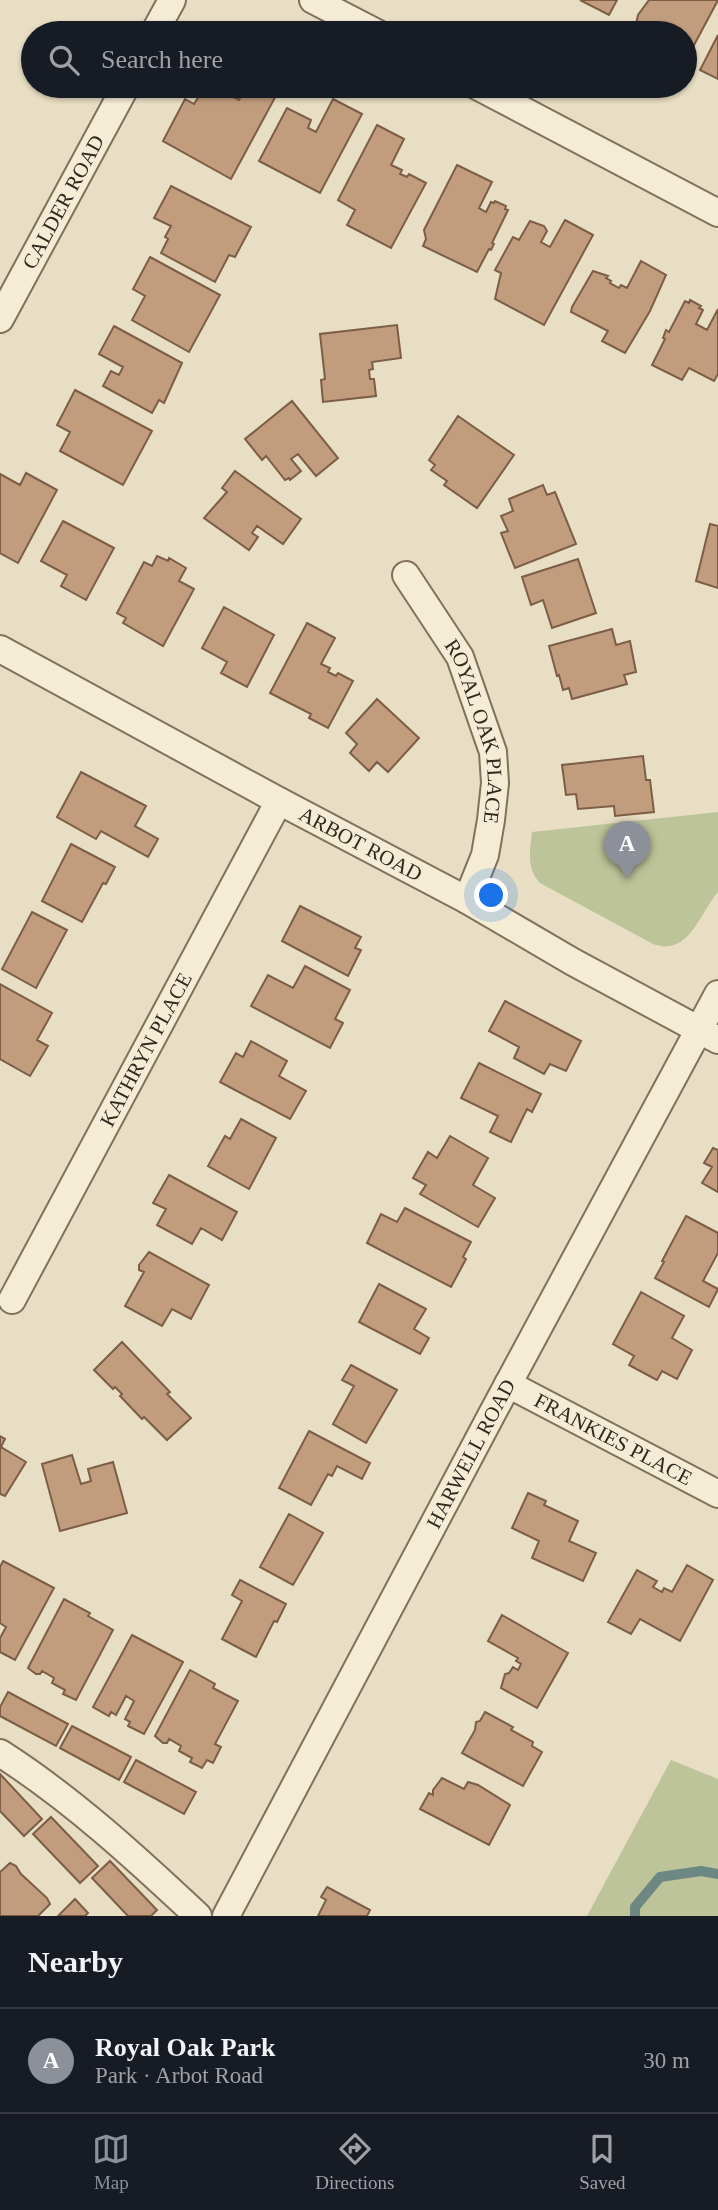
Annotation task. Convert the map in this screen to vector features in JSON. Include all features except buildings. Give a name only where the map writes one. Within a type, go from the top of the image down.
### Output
[{"type":"street","points":[[161,21],[172,0]]},
{"type":"street","points":[[313,0],[354,21]]},
{"type":"street","name":"CALDER ROAD","points":[[0,319],[120,98]]},
{"type":"street","points":[[500,98],[718,213]]},
{"type":"street","name":"ROYAL OAK PLACE","points":[[406,575],[460,657],[492,752],[495,783],[489,832],[485,855],[467,900]]},
{"type":"street","name":"ARBOT ROAD","points":[[0,649],[467,900],[573,962],[708,1034]]},
{"type":"street","name":"KATHRYN PLACE","points":[[12,1300],[279,801]]},
{"type":"street","name":"HARWELL ROAD","points":[[226,1916],[508,1384],[708,1034],[718,994]]},
{"type":"street","name":"FRANKIES PLACE","points":[[508,1384],[718,1494]]},
{"type":"street","points":[[0,1754],[31,1773],[133,1856],[198,1916]]},
{"type":"green space","points":[[718,812],[718,892],[692,931],[676,944],[653,944],[540,883],[533,871],[530,859],[532,832]]},
{"type":"green space","points":[[671,1760],[718,1779],[718,1916],[587,1916]]},
{"type":"waterway","points":[[635,1916],[635,1907],[660,1877],[701,1871],[718,1874]]},
{"type":"place","name":"Royal Oak Park","points":[[627,879]]}]
